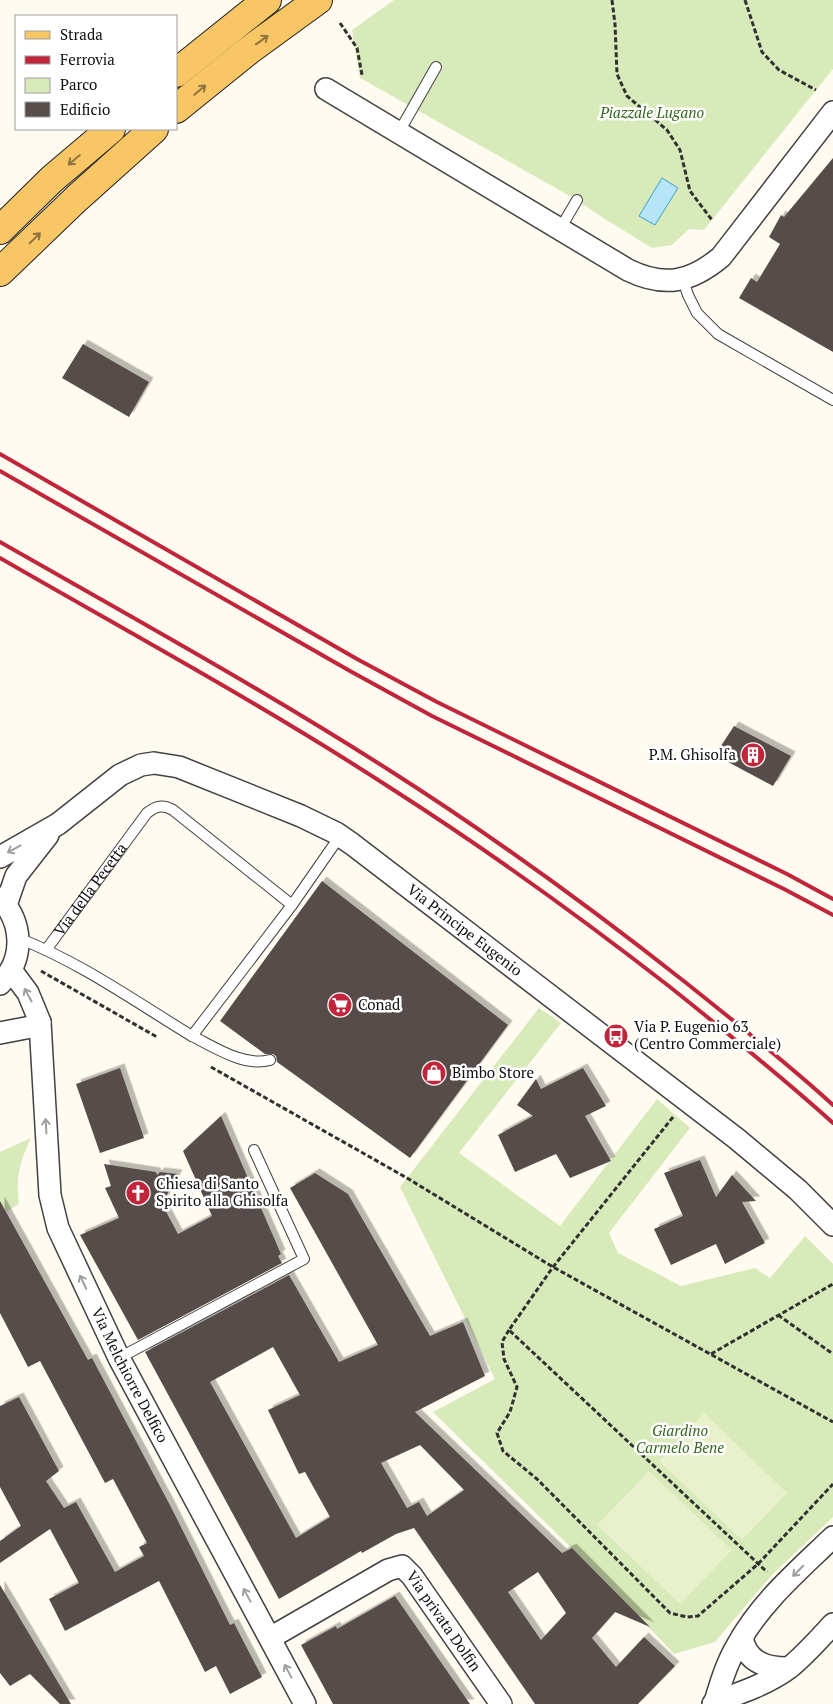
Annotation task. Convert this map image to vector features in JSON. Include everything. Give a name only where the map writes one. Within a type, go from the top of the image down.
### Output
[{"type":"main road","points":[[178,71],[267,0]]},
{"type":"main road","points":[[178,107],[248,51],[318,0]]},
{"type":"main road","points":[[0,230],[52,179],[110,130]]},
{"type":"main road","points":[[0,272],[76,199],[153,130]]},
{"type":"street","points":[[326,89],[636,274],[655,279],[683,280],[706,269],[721,257],[833,112]]},
{"type":"street","name":"Via Principe Eugenio","points":[[0,856],[58,824],[120,775],[141,765],[161,763],[179,767],[320,825],[340,836],[737,1139],[798,1190],[833,1225]]},
{"type":"street","name":"Via Principe Eugenio","points":[[3,902],[16,876],[58,824]]},
{"type":"street","points":[[3,902],[16,924],[18,938],[17,956],[6,977]]},
{"type":"street","name":"Via Melchiorre Delfico","points":[[6,977],[28,993],[40,1022],[49,1187],[58,1228],[119,1358],[305,1704]]},
{"type":"street","points":[[0,1033],[31,1027],[40,1022]]},
{"type":"street","points":[[714,1703],[730,1658],[754,1619],[782,1587],[833,1537]]},
{"type":"street","name":"Via privata Dolfin","points":[[270,1638],[388,1570],[402,1566],[412,1576],[501,1704]]},
{"type":"street","points":[[714,1703],[762,1684],[788,1668],[830,1633]]},
{"type":"street","points":[[742,1637],[748,1653],[756,1661],[768,1667],[788,1668]]},
{"type":"lane","points":[[399,132],[436,67]]},
{"type":"lane","points":[[560,229],[577,200]]},
{"type":"lane","points":[[683,280],[688,295],[698,312],[718,334],[833,400]]},
{"type":"lane","name":"Via della Pecetta","points":[[18,938],[46,950],[147,813],[154,807],[163,806],[173,810],[292,905]]},
{"type":"lane","points":[[192,1036],[292,905],[340,836]]},
{"type":"lane","points":[[46,950],[80,968],[192,1036],[247,1061],[260,1063],[270,1060]]},
{"type":"lane","points":[[119,1358],[304,1258],[254,1150]]},
{"type":"path","points":[[612,0],[617,74],[627,96],[667,130],[680,150],[690,191],[712,220]]},
{"type":"path","points":[[745,0],[762,52],[779,70],[816,90]]},
{"type":"path","points":[[340,23],[357,48],[362,75]]},
{"type":"path","points":[[43,972],[164,1041]]},
{"type":"path","points":[[208,1065],[407,1178],[553,1267],[833,1422]]},
{"type":"path","points":[[675,1114],[553,1267],[502,1342],[504,1359],[517,1386],[510,1412],[497,1433],[503,1451],[537,1479],[670,1613],[688,1617],[698,1616],[758,1564],[833,1484]]},
{"type":"path","points":[[710,1354],[833,1284]]},
{"type":"path","points":[[778,1315],[833,1354]]},
{"type":"path","points":[[509,1330],[782,1587]]},
{"type":"green space","name":"Piazzale Lugano","points":[[394,0],[833,0],[833,69],[704,230],[689,229],[672,245],[652,248],[577,200],[360,78],[352,30]]},
{"type":"green space","name":"Giardino Carmelo Bene","points":[[539,1008],[561,1023],[459,1153],[560,1226],[657,1099],[690,1128],[609,1233],[618,1253],[681,1286],[755,1268],[770,1278],[805,1236],[833,1264],[833,1517],[771,1576],[715,1642],[674,1654],[602,1578],[433,1412],[495,1379],[400,1187]]},
{"type":"green space","points":[[31,1138],[19,1170],[19,1204],[6,1212],[0,1212],[0,1152]]},
{"type":"green space","points":[[704,1413],[787,1493],[742,1540],[659,1461]]},
{"type":"green space","points":[[649,1471],[732,1550],[680,1604],[597,1525]]},
{"type":"water","points":[[662,178],[678,188],[655,225],[639,216]]},
{"type":"building","points":[[833,158],[833,352],[739,298],[751,278],[757,282],[780,244],[769,237],[781,215],[784,217]]},
{"type":"building","points":[[83,344],[149,382],[129,417],[62,378]]},
{"type":"building","name":"P.M. Ghisolfa","points":[[734,726],[791,756],[773,786],[715,755]]},
{"type":"building","name":"Conad","points":[[322,881],[508,1025],[410,1158],[277,1062],[276,1056],[265,1054],[220,1021]]},
{"type":"building","points":[[120,1068],[144,1138],[100,1153],[76,1084]]},
{"type":"building","points":[[583,1068],[606,1106],[585,1116],[611,1161],[570,1178],[556,1154],[515,1172],[498,1135],[533,1116],[517,1105],[536,1079],[541,1089]]},
{"type":"building","points":[[221,1116],[281,1254],[278,1256],[282,1263],[138,1340],[80,1235],[119,1218],[105,1188],[111,1186],[104,1164],[156,1172],[157,1175],[160,1172],[178,1174],[162,1204],[178,1234],[212,1216],[183,1151]]},
{"type":"building","points":[[700,1160],[716,1197],[732,1175],[756,1201],[742,1202],[765,1243],[725,1264],[716,1244],[671,1265],[654,1229],[683,1216],[664,1173]]},
{"type":"building","points":[[315,1173],[348,1194],[430,1336],[463,1322],[485,1376],[415,1412],[562,1553],[572,1548],[650,1627],[615,1612],[592,1638],[616,1667],[644,1637],[675,1666],[638,1704],[535,1704],[414,1528],[396,1534],[362,1553],[361,1551],[279,1599],[145,1352],[289,1275],[339,1362],[378,1345],[290,1188]],"holes":[[[273,1347],[300,1395],[268,1410],[299,1474],[305,1472],[330,1517],[296,1538],[210,1382]],[[420,1445],[464,1490],[427,1516],[419,1502],[407,1508],[381,1463]],[[538,1572],[566,1613],[541,1640],[508,1592]]]},
{"type":"building","points":[[0,1201],[88,1360],[92,1358],[172,1509],[230,1625],[234,1623],[262,1677],[230,1694],[216,1666],[205,1672],[159,1581],[65,1631],[49,1599],[79,1583],[50,1529],[0,1563],[0,1541],[21,1526],[0,1487],[0,1406],[19,1397],[59,1471],[46,1481],[64,1508],[76,1502],[115,1572],[144,1556],[139,1547],[147,1543],[113,1479],[105,1483],[40,1361],[28,1367],[0,1313]]},
{"type":"building","points":[[0,1585],[71,1704],[60,1704],[30,1674],[10,1686],[0,1673]]},
{"type":"building","points":[[395,1596],[470,1704],[333,1704],[301,1645],[336,1626],[337,1629]]},
{"type":"railway","points":[[0,454],[357,659],[437,702],[787,874],[833,899]]},
{"type":"railway","points":[[0,471],[432,716],[784,889],[833,915]]},
{"type":"railway","points":[[0,542],[196,653],[341,740],[465,820],[540,872],[649,954],[760,1042],[833,1105]]},
{"type":"railway","points":[[0,558],[293,727],[461,834],[567,909],[670,987],[833,1123]]},
{"type":"place","name":"P.M. Ghisolfa","points":[[753,755]]},
{"type":"place","name":"Conad","points":[[340,1005]]},
{"type":"place","name":"Via P. Eugenio 63 (Centro Commerciale)","points":[[616,1036]]},
{"type":"place","name":"Bimbo Store","points":[[434,1073]]},
{"type":"place","name":"Chiesa di Santo Spirito alla Ghisolfa","points":[[138,1193]]}]
